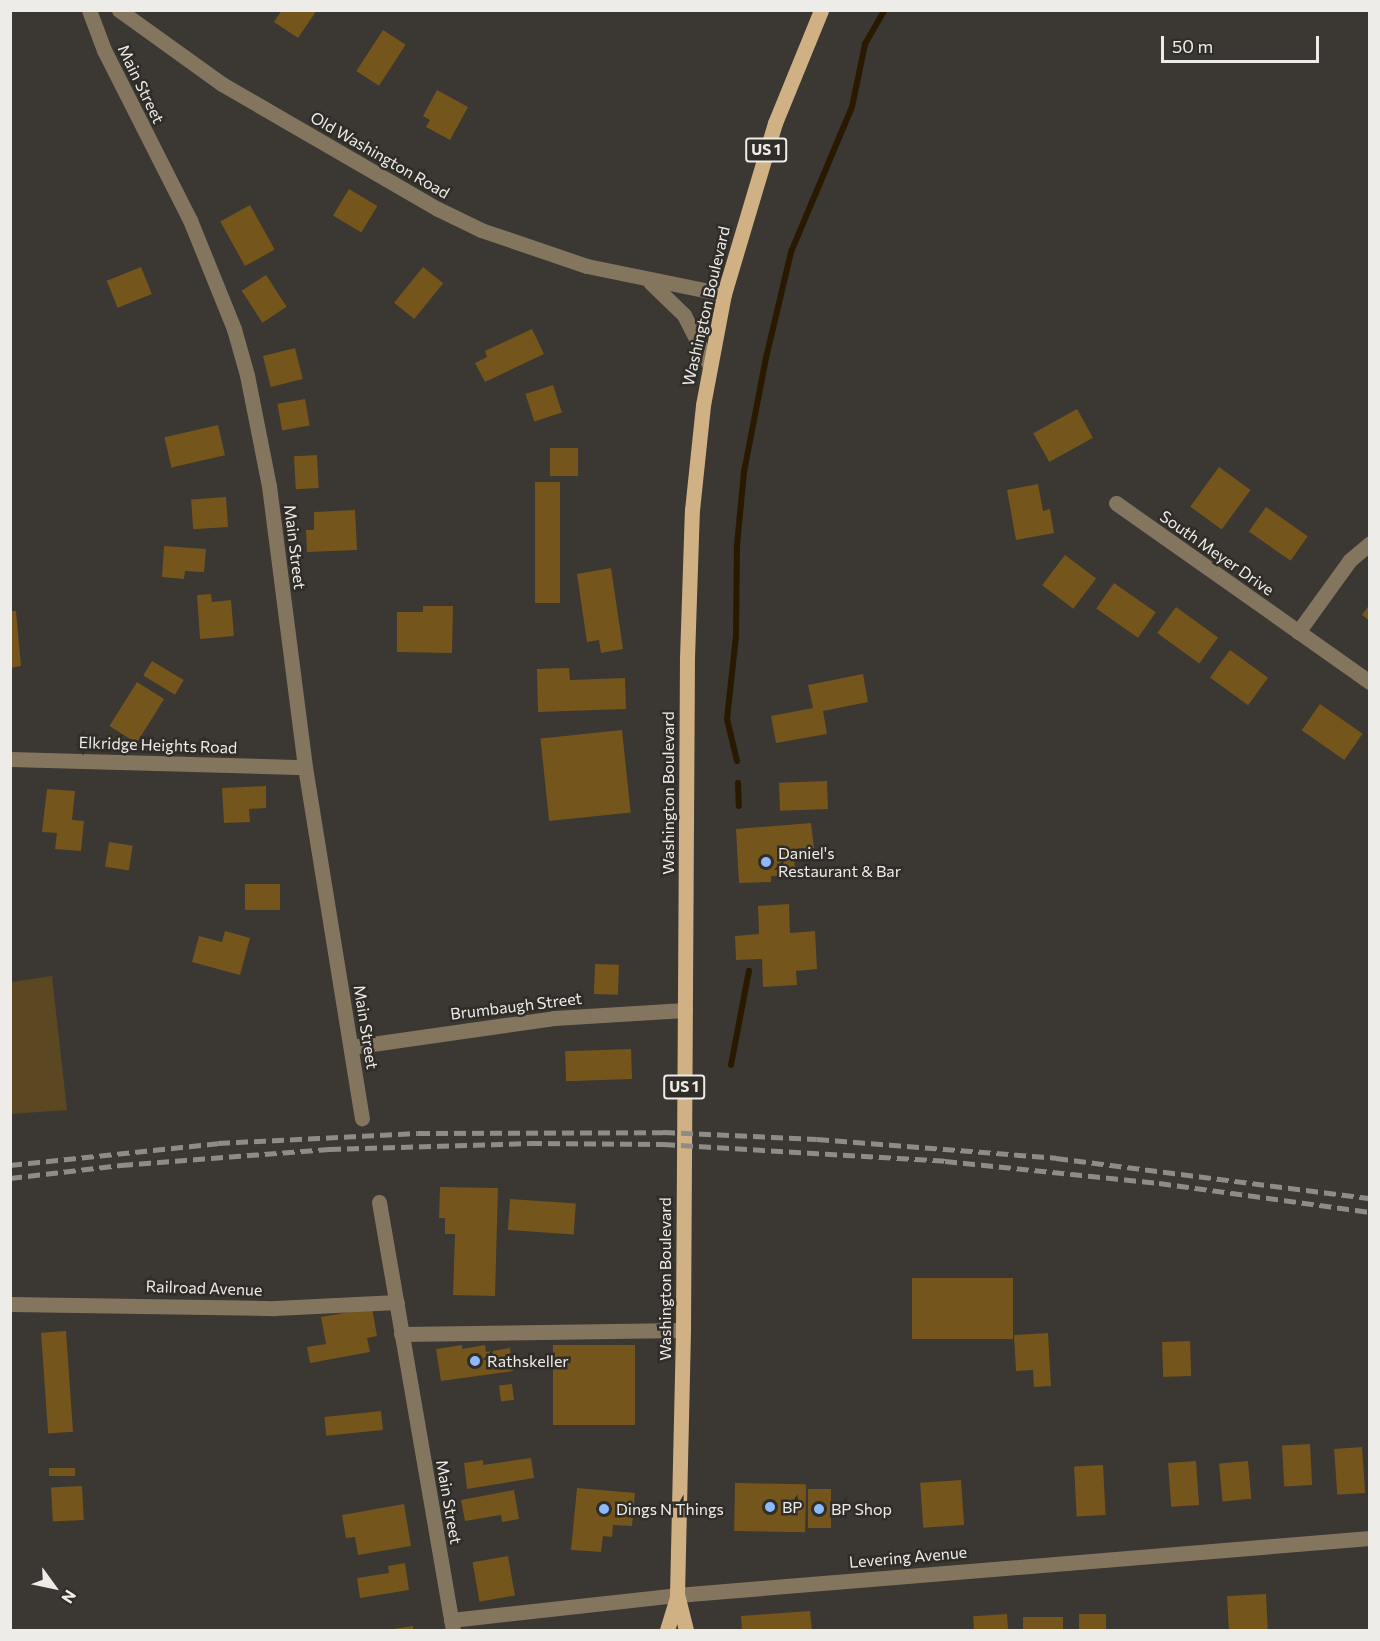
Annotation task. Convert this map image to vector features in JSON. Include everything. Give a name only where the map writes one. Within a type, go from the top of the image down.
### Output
[{"type":"main road","name":"Washington Boulevard","points":[[686,1630],[678,1595],[683,1330],[689,553],[710,366],[724,294],[772,133],[821,10]]},
{"type":"main road","name":"Washington Boulevard","points":[[667,1630],[678,1595]]},
{"type":"street","name":"Main Street","points":[[89,10],[104,50],[190,220],[234,329],[269,486],[305,767],[362,1118]]},
{"type":"street","name":"Old Washington Road","points":[[119,10],[222,84],[438,209],[540,252],[648,280],[724,294]]},
{"type":"street","name":"Old Washington Road","points":[[648,280],[684,315],[710,366]]},
{"type":"street","name":"South Meyer Drive","points":[[1116,503],[1370,682]]},
{"type":"street","points":[[1298,632],[1350,560],[1370,543]]},
{"type":"street","name":"Elkridge Heights Road","points":[[10,759],[305,767]]},
{"type":"street","name":"Brumbaugh Street","points":[[351,1047],[543,1019],[685,1010]]},
{"type":"street","name":"Main Street","points":[[379,1202],[452,1625]]},
{"type":"street","name":"Railroad Avenue","points":[[10,1304],[275,1308],[397,1302]]},
{"type":"street","points":[[401,1334],[683,1330]]},
{"type":"street","name":"Levering Avenue","points":[[452,1625],[678,1595],[1370,1538]]},
{"type":"shaded area","points":[[52,976],[67,1110],[11,1114],[11,982]]},
{"type":"building","points":[[282,10],[317,10],[298,38],[274,22]]},
{"type":"building","points":[[383,30],[406,45],[379,86],[356,71]]},
{"type":"building","points":[[437,90],[468,107],[450,140],[426,127],[430,120],[423,116]]},
{"type":"building","points":[[349,189],[377,206],[361,233],[333,216]]},
{"type":"building","points":[[250,205],[275,250],[245,266],[220,221]]},
{"type":"building","points":[[141,267],[152,294],[118,308],[107,281]]},
{"type":"building","points":[[423,267],[443,283],[414,319],[394,303]]},
{"type":"building","points":[[266,275],[287,307],[262,323],[242,291]]},
{"type":"building","points":[[532,329],[544,354],[485,382],[475,363],[487,357],[485,351]]},
{"type":"building","points":[[295,348],[303,379],[271,387],[263,356]]},
{"type":"building","points":[[553,385],[562,413],[534,422],[525,394]]},
{"type":"building","points":[[305,399],[310,426],[282,430],[277,404]]},
{"type":"building","points":[[1077,409],[1093,438],[1049,462],[1033,433]]},
{"type":"building","points":[[218,425],[225,455],[171,468],[164,437]]},
{"type":"building","points":[[550,448],[578,448],[578,476],[550,476]]},
{"type":"building","points":[[317,455],[319,488],[296,489],[294,456]]},
{"type":"building","points":[[1219,467],[1251,490],[1222,530],[1190,507]]},
{"type":"building","points":[[535,482],[560,482],[560,603],[535,603]]},
{"type":"building","points":[[1038,484],[1043,511],[1050,509],[1054,533],[1016,540],[1007,490]]},
{"type":"building","points":[[226,497],[228,527],[193,529],[191,499]]},
{"type":"building","points":[[1266,507],[1308,536],[1291,561],[1249,532]]},
{"type":"building","points":[[355,510],[357,550],[307,552],[306,530],[314,530],[314,512]]},
{"type":"building","points":[[164,546],[206,549],[204,572],[185,571],[184,579],[162,577]]},
{"type":"building","points":[[1065,555],[1096,578],[1073,609],[1042,585]]},
{"type":"building","points":[[611,568],[623,649],[601,653],[599,640],[587,642],[577,574]]},
{"type":"building","points":[[1114,583],[1156,612],[1138,638],[1096,608]]},
{"type":"building","points":[[211,594],[212,602],[231,600],[234,636],[200,639],[197,595]]},
{"type":"building","points":[[1370,604],[1370,621],[1362,615]]},
{"type":"building","points":[[423,606],[453,606],[452,653],[397,652],[397,612],[423,612]]},
{"type":"building","points":[[1176,607],[1218,638],[1199,663],[1157,633]]},
{"type":"building","points":[[10,611],[16,611],[21,666],[10,668]]},
{"type":"building","points":[[1230,650],[1268,678],[1248,705],[1210,678]]},
{"type":"building","points":[[152,661],[184,680],[175,695],[143,676]]},
{"type":"building","points":[[569,668],[570,680],[625,678],[626,709],[538,712],[537,669]]},
{"type":"building","points":[[863,674],[868,702],[823,711],[827,734],[776,743],[771,716],[813,708],[808,685]]},
{"type":"building","points":[[137,682],[164,699],[137,743],[109,726]]},
{"type":"building","points":[[1320,704],[1363,734],[1344,760],[1302,730]]},
{"type":"building","points":[[622,730],[631,813],[549,821],[540,739]]},
{"type":"building","points":[[827,781],[828,809],[780,811],[779,783]]},
{"type":"building","points":[[266,786],[266,808],[249,809],[250,822],[224,823],[222,788]]},
{"type":"building","points":[[47,789],[75,791],[72,820],[84,821],[81,851],[55,849],[57,833],[42,832]]},
{"type":"building","name":"Daniel's Restaurant & Bar","points":[[811,823],[814,848],[794,849],[795,875],[771,876],[771,882],[739,883],[736,829]]},
{"type":"building","points":[[109,842],[133,846],[129,870],[105,867]]},
{"type":"building","points":[[245,884],[280,884],[280,910],[245,910]]},
{"type":"building","points":[[789,904],[790,933],[815,931],[817,969],[796,971],[797,985],[763,987],[762,959],[736,960],[735,936],[759,934],[758,906]]},
{"type":"building","points":[[225,931],[250,938],[240,975],[192,962],[199,936],[222,942]]},
{"type":"building","points":[[595,964],[619,965],[618,995],[594,994]]},
{"type":"building","points":[[631,1049],[632,1079],[566,1081],[565,1051]]},
{"type":"building","points":[[440,1187],[498,1188],[495,1296],[453,1295],[455,1234],[445,1234],[445,1218],[439,1218]]},
{"type":"building","points":[[510,1199],[576,1204],[574,1235],[508,1230]]},
{"type":"building","points":[[912,1278],[1013,1278],[1013,1339],[912,1339]]},
{"type":"building","points":[[372,1308],[377,1336],[367,1338],[370,1352],[310,1363],[307,1347],[326,1344],[321,1317]]},
{"type":"building","points":[[66,1331],[73,1432],[48,1433],[41,1333]]},
{"type":"building","points":[[1048,1333],[1051,1386],[1034,1387],[1033,1370],[1016,1371],[1014,1335]]},
{"type":"building","points":[[1190,1341],[1191,1376],[1163,1377],[1162,1342]]},
{"type":"building","name":"Rathskeller","points":[[462,1345],[462,1349],[485,1345],[486,1352],[510,1348],[513,1371],[441,1381],[436,1349]]},
{"type":"building","points":[[553,1345],[635,1345],[635,1425],[553,1425]]},
{"type":"building","points":[[512,1384],[514,1400],[501,1401],[499,1386]]},
{"type":"building","points":[[381,1411],[383,1430],[326,1436],[324,1417]]},
{"type":"building","points":[[1310,1444],[1312,1485],[1284,1486],[1282,1445]]},
{"type":"building","points":[[1362,1447],[1365,1493],[1337,1495],[1334,1449]]},
{"type":"building","points":[[531,1458],[534,1478],[467,1489],[464,1463],[483,1460],[483,1465]]},
{"type":"building","points":[[1196,1461],[1199,1505],[1171,1507],[1168,1463]]},
{"type":"building","points":[[1248,1461],[1251,1499],[1222,1501],[1219,1464]]},
{"type":"building","points":[[1103,1465],[1106,1515],[1077,1516],[1074,1467]]},
{"type":"building","points":[[49,1468],[75,1468],[75,1476],[49,1476]]},
{"type":"building","points":[[961,1480],[964,1525],[923,1528],[920,1483]]},
{"type":"building","name":"BP","points":[[735,1483],[806,1484],[805,1532],[734,1531]]},
{"type":"building","points":[[82,1486],[84,1520],[53,1522],[51,1488]]},
{"type":"building","name":"Dings N Things","points":[[577,1488],[635,1493],[632,1526],[613,1525],[612,1537],[603,1536],[601,1552],[571,1550]]},
{"type":"building","name":"BP Shop","points":[[808,1489],[831,1489],[831,1528],[808,1528]]},
{"type":"building","points":[[514,1490],[519,1519],[502,1522],[501,1515],[465,1521],[461,1500]]},
{"type":"building","points":[[404,1504],[411,1546],[358,1555],[355,1537],[346,1538],[342,1515]]},
{"type":"building","points":[[508,1556],[515,1595],[479,1602],[473,1562]]},
{"type":"building","points":[[405,1563],[409,1590],[360,1598],[357,1578],[389,1573],[388,1566]]},
{"type":"building","points":[[1266,1594],[1268,1630],[1229,1630],[1227,1596]]},
{"type":"building","points":[[810,1611],[812,1630],[742,1630],[741,1616]]},
{"type":"building","points":[[1007,1614],[1008,1630],[974,1630],[973,1616]]},
{"type":"building","points":[[1079,1614],[1106,1614],[1106,1630],[1079,1630]]},
{"type":"building","points":[[1023,1617],[1063,1617],[1063,1630],[1023,1630]]},
{"type":"building","points":[[413,1626],[413,1630],[393,1630],[393,1629]]},
{"type":"waterway","points":[[737,761],[727,719],[736,636],[737,545],[744,472],[766,358],[791,252],[852,107],[865,44],[885,10]]},
{"type":"waterway","points":[[738,783],[739,806]]},
{"type":"waterway","points":[[731,1065],[749,971]]},
{"type":"railway","points":[[10,1165],[218,1143],[418,1133],[663,1132],[817,1139],[1056,1158],[1370,1198]]},
{"type":"railway","points":[[10,1178],[121,1165],[329,1149],[530,1143],[663,1144],[945,1161],[1159,1183],[1370,1212]]},
{"type":"place","name":"Daniel's Restaurant & Bar","points":[[766,862]]},
{"type":"place","name":"Rathskeller","points":[[475,1361]]},
{"type":"place","name":"BP","points":[[770,1507]]},
{"type":"place","name":"Dings N Things","points":[[604,1509]]},
{"type":"place","name":"BP Shop","points":[[819,1509]]}]
